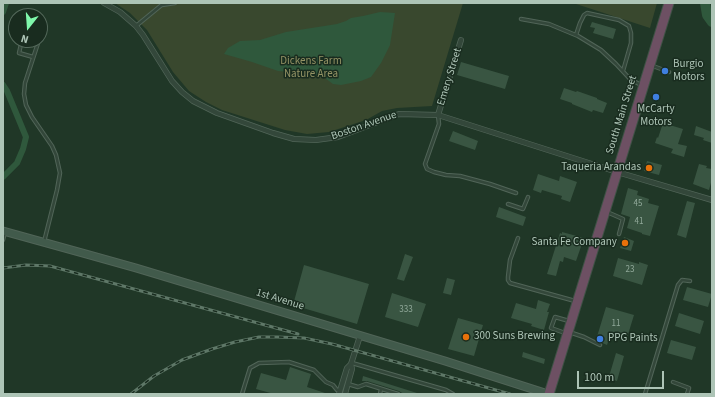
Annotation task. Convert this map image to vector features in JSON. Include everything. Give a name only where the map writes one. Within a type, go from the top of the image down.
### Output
[{"type":"highway","name":"South Main Street","points":[[549,394],[669,3]]},
{"type":"street","name":"Boston Avenue","points":[[104,3],[120,12],[136,26],[172,81],[192,101],[217,113],[273,133],[294,138],[316,140],[338,137],[399,114],[438,115],[617,172],[712,200]]},
{"type":"street","name":"Emery Street","points":[[438,115],[461,40]]},
{"type":"street","name":"1st Avenue","points":[[4,232],[136,268],[549,394]]},
{"type":"street","points":[[340,392],[347,368],[351,363],[360,336]]},
{"type":"street","points":[[345,394],[352,369],[351,363]]},
{"type":"lane","points":[[136,26],[163,4],[174,3]]},
{"type":"lane","points":[[576,35],[580,23],[584,15],[587,13],[619,20],[629,26],[631,43],[623,71]]},
{"type":"lane","points":[[521,19],[549,24],[576,35],[601,50],[623,71],[630,80],[644,86]]},
{"type":"lane","points":[[20,48],[19,53],[33,57]]},
{"type":"lane","points":[[36,48],[24,88],[26,105],[32,117],[52,146],[60,173],[44,243]]},
{"type":"lane","points":[[650,66],[669,72]]},
{"type":"lane","points":[[438,115],[439,124],[425,164],[427,169],[446,175],[460,176],[490,184],[516,193]]},
{"type":"lane","points":[[508,204],[523,209],[528,197]]},
{"type":"lane","points":[[605,211],[623,219],[619,234]]},
{"type":"lane","points":[[3,240],[4,232]]},
{"type":"lane","points":[[518,238],[510,260],[508,280],[510,283],[578,302]]},
{"type":"lane","points":[[645,394],[678,285],[682,280],[690,281]]},
{"type":"lane","points":[[571,322],[555,317],[551,328],[584,337],[600,345]]},
{"type":"lane","points":[[242,394],[250,368],[258,363],[288,362],[314,370],[326,382],[333,385],[340,392]]},
{"type":"lane","points":[[351,363],[446,390],[452,394]]},
{"type":"lane","points":[[672,382],[689,388],[687,394]]},
{"type":"lane","points":[[348,384],[358,387],[366,384],[398,394]]},
{"type":"lane","points":[[380,394],[382,389]]},
{"type":"green space","name":"Dickens Farm Nature Area","points":[[115,3],[463,3],[432,106],[397,108],[382,111],[366,120],[329,132],[307,134],[285,130],[222,110],[189,91],[173,72],[147,30],[130,13]]},
{"type":"green space","points":[[573,3],[657,3],[650,28]]},
{"type":"shaded area","points":[[380,12],[395,13],[390,45],[381,63],[371,77],[361,81],[341,85],[333,84],[325,78],[314,74],[278,71],[224,54],[228,48],[240,41],[260,40],[286,32],[337,24],[351,18]]},
{"type":"building","points":[[592,22],[616,29],[613,39],[593,33],[595,28],[590,27]]},
{"type":"building","points":[[461,62],[509,76],[505,89],[457,75]]},
{"type":"building","points":[[564,88],[577,91],[607,103],[603,113],[593,110],[592,112],[560,99]]},
{"type":"building","points":[[663,123],[683,129],[678,144],[687,146],[684,157],[671,153],[673,149],[655,143]]},
{"type":"building","points":[[696,126],[712,132],[712,143],[703,140],[704,138],[694,135]]},
{"type":"building","points":[[453,131],[478,141],[475,150],[449,141]]},
{"type":"building","points":[[647,161],[662,165],[659,175],[644,171]]},
{"type":"building","points":[[699,164],[707,166],[706,168],[712,169],[712,179],[709,190],[693,184]]},
{"type":"building","points":[[538,174],[559,181],[560,176],[577,182],[570,202],[561,199],[562,196],[542,190],[541,193],[533,190]]},
{"type":"building","points":[[628,188],[638,191],[637,195],[649,199],[648,203],[659,206],[650,236],[627,228],[630,217],[621,214]]},
{"type":"building","points":[[687,201],[695,203],[686,238],[677,235]]},
{"type":"building","points":[[499,207],[526,217],[523,226],[496,217]]},
{"type":"building","points":[[562,232],[584,238],[576,261],[564,257],[563,262],[560,261],[556,276],[547,274],[560,233],[562,234]]},
{"type":"building","points":[[624,237],[634,241],[631,251],[620,248]]},
{"type":"building","points":[[405,254],[413,257],[404,281],[397,279]]},
{"type":"building","points":[[618,258],[648,265],[642,285],[613,276]]},
{"type":"building","points":[[304,265],[369,284],[357,324],[293,305]]},
{"type":"building","points":[[447,278],[455,280],[451,295],[443,293]]},
{"type":"building","points":[[687,287],[712,294],[708,307],[683,300]]},
{"type":"building","points":[[392,293],[426,304],[418,327],[385,317]]},
{"type":"building","points":[[538,300],[550,304],[544,330],[531,326],[532,324],[511,318],[516,303],[536,309]]},
{"type":"building","points":[[606,307],[634,315],[626,341],[610,336],[607,345],[596,340]]},
{"type":"building","points":[[679,313],[704,321],[700,334],[675,326]]},
{"type":"building","name":"300 Suns Brewing","points":[[458,318],[483,325],[474,356],[448,349]]},
{"type":"building","points":[[671,340],[696,347],[692,360],[667,353]]},
{"type":"building","points":[[523,352],[545,359],[544,364],[522,357]]},
{"type":"building","points":[[616,353],[624,356],[617,381],[608,380]]},
{"type":"building","points":[[290,367],[311,374],[307,387],[325,393],[274,394],[256,389],[261,373],[286,380]]},
{"type":"building","points":[[363,376],[417,394],[404,394],[367,381],[362,381]]},
{"type":"waterway","points":[[3,12],[6,3]]},
{"type":"waterway","points":[[705,3],[707,15],[712,22]]},
{"type":"waterway","points":[[3,85],[7,91],[26,137],[17,163],[3,177]]},
{"type":"railway","points":[[3,268],[26,265],[50,266],[298,334]]},
{"type":"railway","points":[[131,394],[154,376],[182,360],[235,342],[259,337],[304,338],[332,344],[510,394]]},
{"type":"place","name":"Burgio Motors","points":[[665,71]]},
{"type":"place","name":"McCarty Motors","points":[[656,97]]},
{"type":"place","name":"Taqueria Arandas","points":[[649,168]]},
{"type":"place","name":"Santa Fe Company","points":[[625,243]]},
{"type":"place","name":"300 Suns Brewing","points":[[466,337]]},
{"type":"place","name":"PPG Paints","points":[[600,339]]}]
